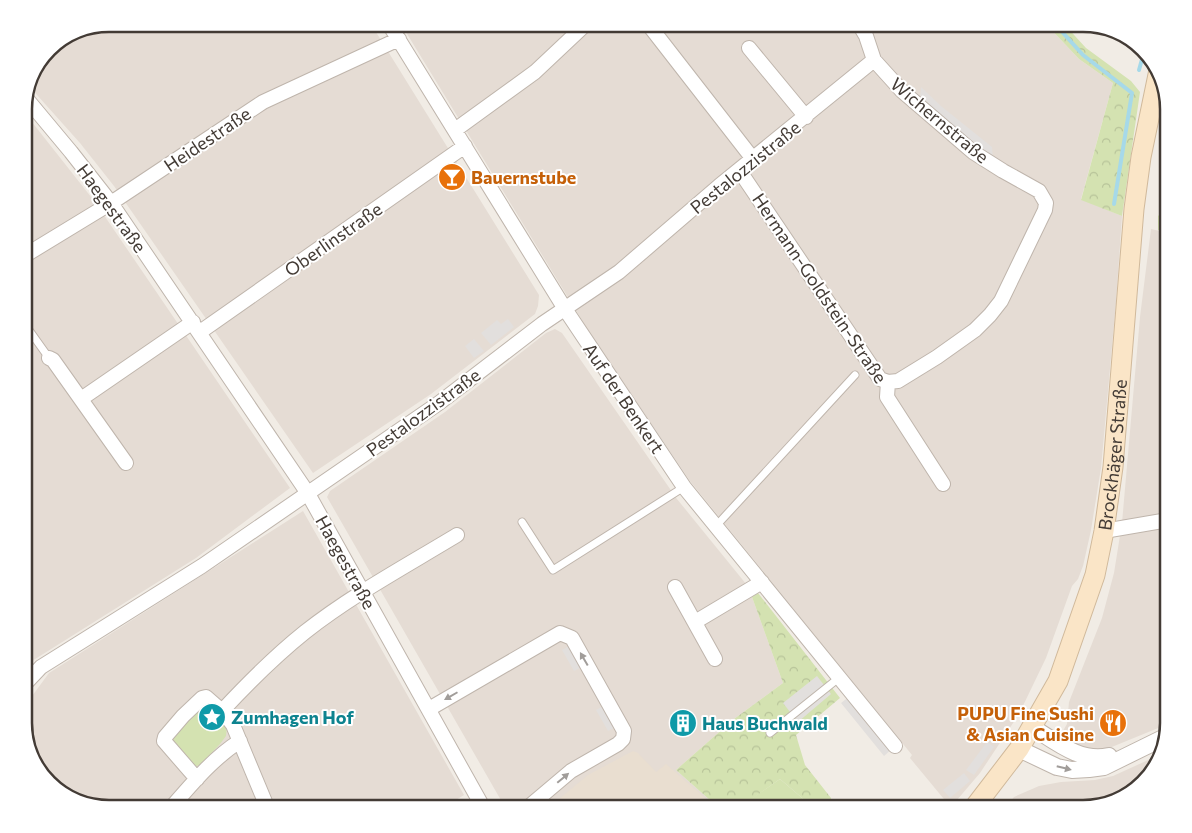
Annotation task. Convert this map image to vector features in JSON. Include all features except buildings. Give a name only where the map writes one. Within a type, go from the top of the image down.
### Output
[{"type":"main road","name":"Brockhäger Straße","points":[[983,801],[1032,728],[1061,672],[1094,575],[1104,531],[1113,467],[1134,209],[1141,157],[1157,88]]},
{"type":"street","name":"Auf der Benkert","points":[[394,32],[564,309],[684,487],[840,676],[895,746]]},
{"type":"street","points":[[455,130],[535,72],[578,32]]},
{"type":"street","points":[[654,32],[753,159]]},
{"type":"street","name":"Wichernstraße","points":[[864,32],[874,60],[902,91],[973,152],[1039,192],[1046,203],[1045,210],[1001,301],[990,315],[975,330],[937,357],[898,381],[888,382]]},
{"type":"street","name":"Heidestraße","points":[[33,250],[110,203],[263,102],[399,39]]},
{"type":"street","name":"Pestalozzistraße","points":[[749,48],[806,116]]},
{"type":"street","name":"Pestalozzistraße","points":[[33,673],[202,566],[438,403],[542,324],[619,272],[739,170],[874,60]]},
{"type":"street","name":"Haegestraße","points":[[33,106],[110,203],[197,327],[307,492],[480,801]]},
{"type":"street","name":"Oberlinstraße","points":[[197,327],[465,146]]},
{"type":"street","name":"Hermann-Goldstein-Straße","points":[[739,170],[880,379],[888,382],[887,397],[943,484]]},
{"type":"street","points":[[81,399],[197,327]]},
{"type":"street","points":[[49,358],[53,360],[126,463]]},
{"type":"street","points":[[1104,531],[1160,521]]},
{"type":"street","points":[[222,711],[268,664],[306,631],[363,592],[457,535]]},
{"type":"street","points":[[695,622],[762,582]]},
{"type":"street","points":[[675,587],[715,659]]},
{"type":"street","points":[[429,709],[560,633],[572,638],[624,731],[623,739],[618,744],[571,771],[535,801]]},
{"type":"street","points":[[197,779],[164,741],[165,737],[202,698],[206,697],[222,711],[233,725],[265,801]]},
{"type":"street","points":[[1032,728],[1076,754],[1089,758],[1103,758],[1143,747]]},
{"type":"street","points":[[177,801],[197,779],[240,740]]},
{"type":"street","points":[[1019,749],[1057,767],[1072,770],[1104,767],[1157,741]]},
{"type":"lane","points":[[33,336],[49,358]]},
{"type":"lane","points":[[716,526],[855,375]]},
{"type":"lane","points":[[522,522],[553,570],[684,487]]},
{"type":"lane","points":[[770,733],[840,676]]},
{"type":"shaded area","points":[[109,32],[376,32],[539,295],[538,306],[535,314],[431,394],[313,473],[114,186],[80,143],[35,92],[40,75],[48,63],[59,52],[80,38]]},
{"type":"shaded area","points":[[406,32],[1054,32],[1079,59],[1113,83],[1081,199],[1122,216],[1101,468],[1091,530],[1078,579],[1072,586],[1046,658],[1019,714],[980,773],[957,800],[946,801],[910,758],[912,755],[690,481],[591,335]]},
{"type":"shaded area","points":[[921,87],[941,106],[992,147],[993,159],[975,147],[920,99]]},
{"type":"shaded area","points":[[33,123],[95,202],[290,488],[196,558],[33,660]]},
{"type":"shaded area","points":[[1151,229],[1160,231],[1160,724],[1160,727],[1102,751],[1076,747],[1060,736],[1067,724],[1069,702],[1102,618],[1114,573],[1122,523],[1140,317]]},
{"type":"shaded area","points":[[508,319],[514,327],[491,345],[481,333],[497,320],[501,324]]},
{"type":"shaded area","points":[[555,329],[562,333],[677,499],[755,595],[752,597],[783,683],[734,719],[676,770],[711,801],[501,801],[327,497],[330,491],[445,412],[546,333]]},
{"type":"shaded area","points":[[474,339],[484,351],[474,358],[465,346]]},
{"type":"shaded area","points":[[303,511],[464,795],[454,801],[109,801],[94,799],[75,793],[67,788],[52,774],[38,753],[33,729],[33,695],[49,673]]},
{"type":"shaded area","points":[[569,646],[582,667],[574,671],[562,650]]},
{"type":"shaded area","points":[[817,676],[831,694],[798,722],[783,703]]},
{"type":"shaded area","points":[[850,696],[892,749],[884,756],[841,703]]},
{"type":"shaded area","points":[[603,706],[616,727],[608,731],[596,710]]},
{"type":"shaded area","points":[[987,742],[994,747],[974,775],[966,770]]},
{"type":"shaded area","points":[[633,751],[638,753],[656,772],[666,764],[709,801],[557,801],[588,775]]},
{"type":"shaded area","points":[[1152,758],[1133,781],[1121,790],[1103,798],[1083,801],[1011,801],[1014,797],[1039,786],[1061,782],[1095,780],[1113,776]]},
{"type":"shaded area","points":[[964,773],[970,781],[950,798],[943,790]]},
{"type":"green space","points":[[1054,32],[1071,32],[1086,48],[1131,81],[1140,92],[1122,216],[1081,200],[1113,83],[1079,59]]},
{"type":"green space","points":[[1160,214],[1160,231],[1158,230],[1158,216]]},
{"type":"green space","points":[[758,593],[840,698],[796,735],[805,765],[831,798],[831,801],[806,801],[780,779],[749,801],[711,801],[676,770],[734,719],[783,683],[752,597]]},
{"type":"green space","points":[[207,704],[227,727],[226,736],[200,765],[193,767],[169,737],[200,705]]},
{"type":"green space","points":[[780,779],[806,801],[748,801]]},
{"type":"waterway","points":[[1062,32],[1083,55],[1132,93],[1114,204]]},
{"type":"waterway","points":[[1139,70],[1142,60]]},
{"type":"place","name":"Bauernstube","points":[[452,177]]},
{"type":"place","name":"Zumhagen Hof","points":[[212,717]]},
{"type":"place","name":"Haus Buchwald","points":[[683,723]]},
{"type":"place","name":"PUPU Fine Sushi & Asian Cuisine","points":[[1113,723]]}]
